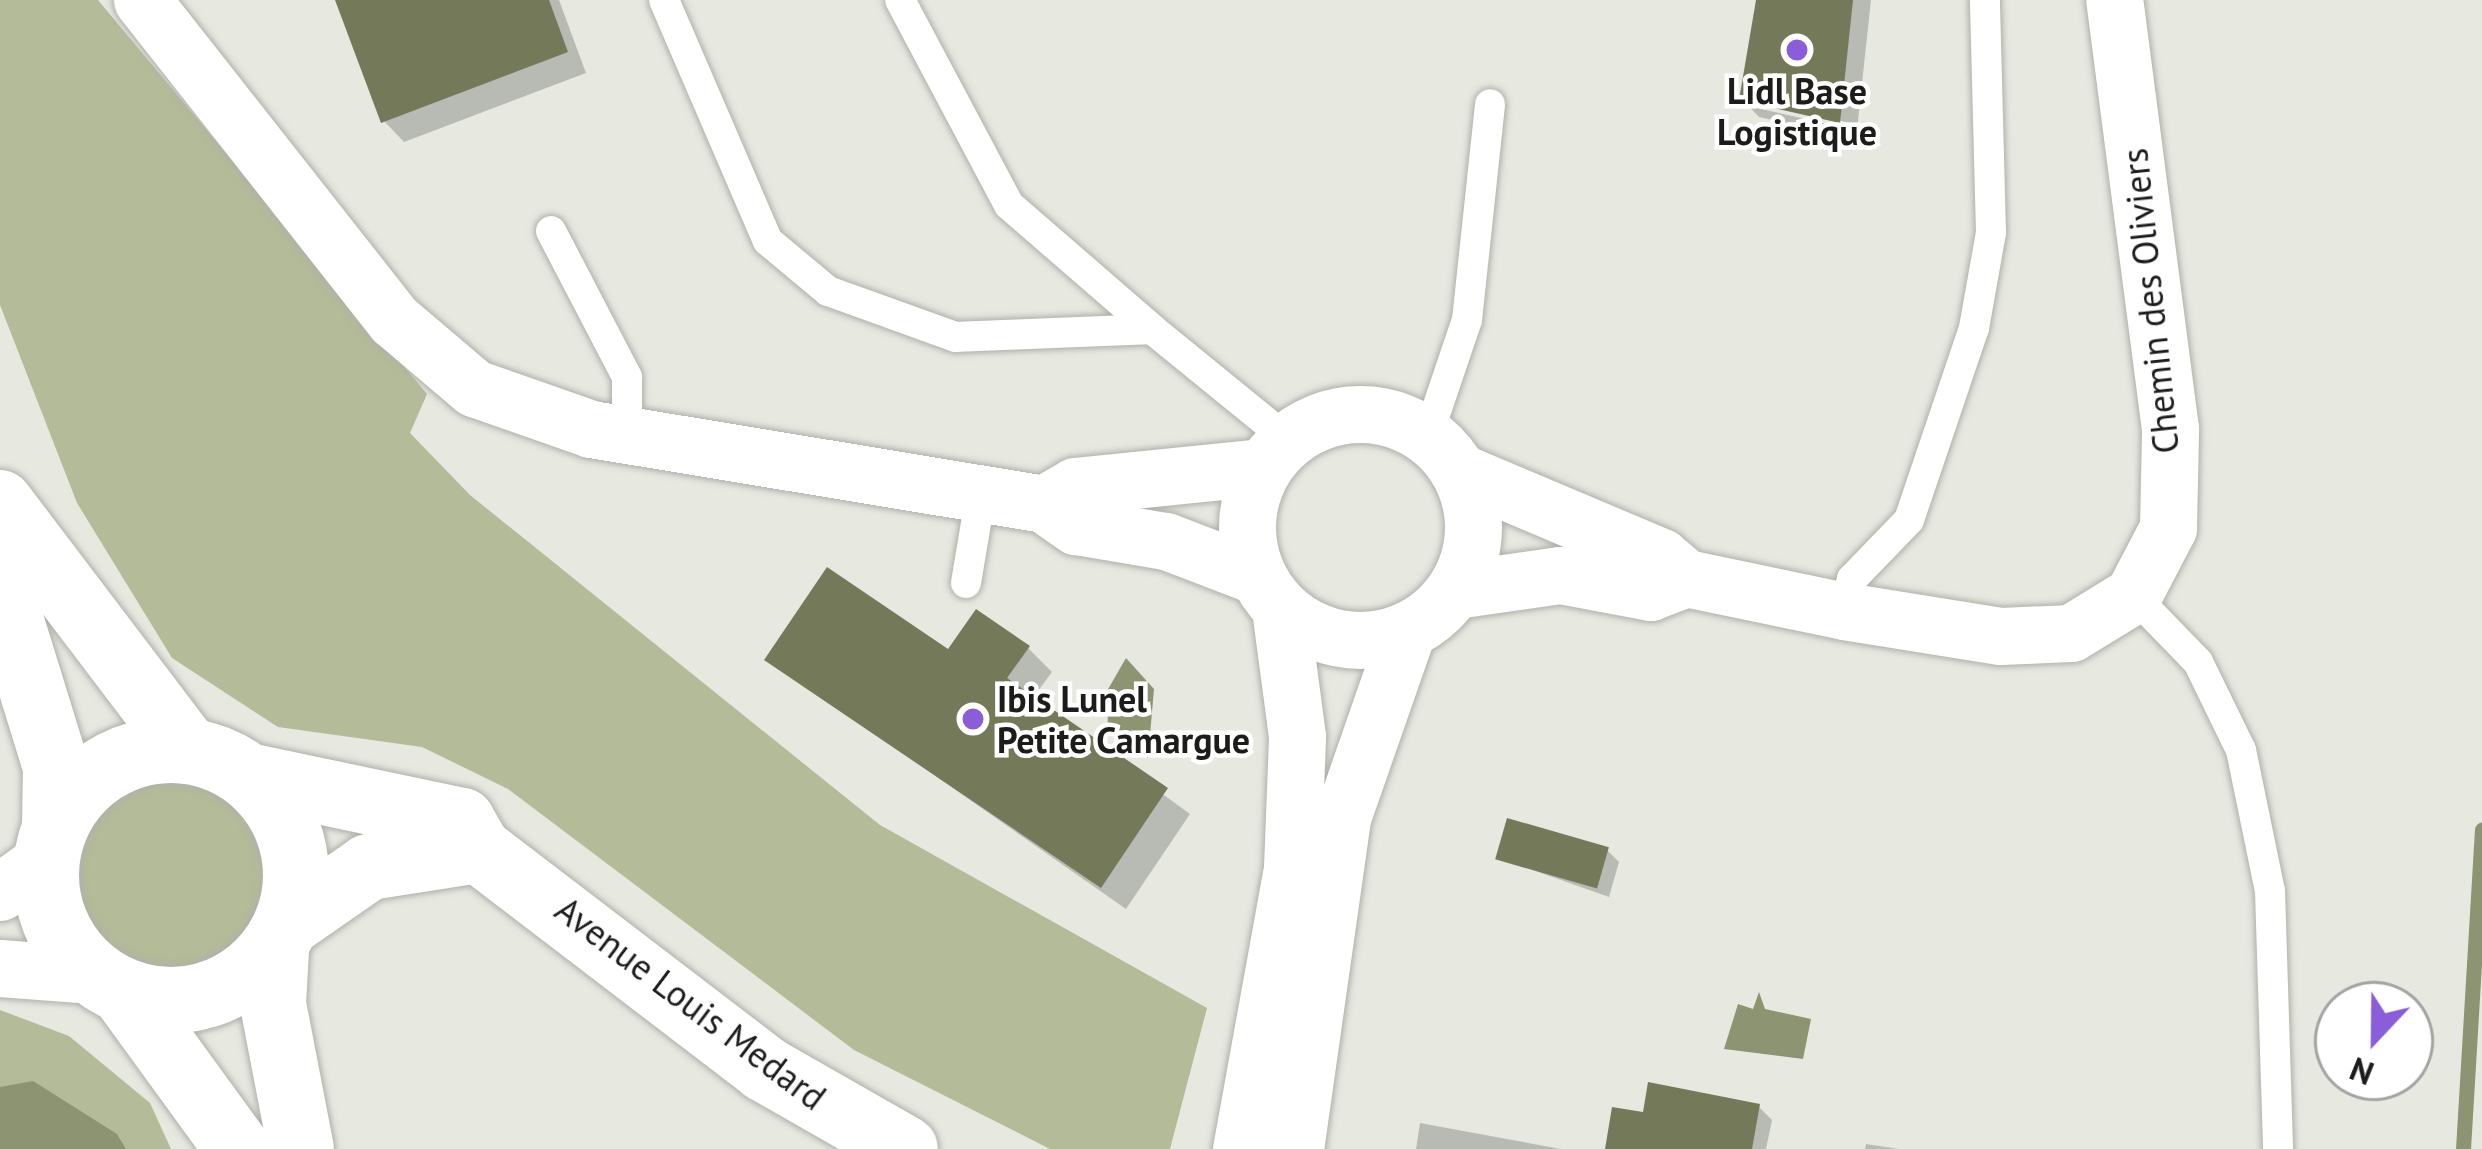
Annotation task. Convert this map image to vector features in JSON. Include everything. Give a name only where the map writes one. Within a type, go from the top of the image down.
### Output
[{"type":"main road","points":[[0,503],[188,751],[248,776],[271,800],[296,860],[273,1004],[301,1149]]},
{"type":"main road","points":[[0,586],[56,767],[34,859],[55,923],[238,1149]]},
{"type":"main road","points":[[34,859],[95,775],[188,751]]},
{"type":"main road","name":"Avenue Louis Medard","points":[[248,776],[462,821],[479,850],[765,1069],[905,1149]]},
{"type":"main road","points":[[108,983],[187,1000],[248,975],[281,937],[369,867],[479,850]]},
{"type":"street","points":[[142,0],[394,320],[474,388],[626,435],[1044,504],[1076,526],[1166,541],[1268,592],[1340,638],[1407,631]]},
{"type":"street","name":"Chemin des Oliviers","points":[[2114,0],[2170,429],[2168,528],[2133,595]]},
{"type":"street","points":[[1044,504],[1075,486],[1275,453],[1357,412],[1661,557],[1686,578],[1844,611],[2000,636],[2071,633],[2133,595]]},
{"type":"street","points":[[1240,1149],[1292,868],[1297,736],[1268,592],[1247,520],[1275,453]]},
{"type":"street","points":[[1295,1149],[1342,818],[1407,631],[1455,590],[1474,532],[1444,454]]},
{"type":"street","points":[[1455,590],[1560,575],[1649,592],[1686,578]]},
{"type":"street","points":[[0,968],[108,983]]},
{"type":"lane","points":[[664,0],[768,242],[828,291],[956,337],[1152,328]]},
{"type":"lane","points":[[900,0],[1009,205],[1152,328],[1275,453]]},
{"type":"lane","points":[[1844,611],[1852,579],[1909,520],[1974,328],[1991,232],[1984,0]]},
{"type":"lane","points":[[1444,454],[1467,320],[1490,104]]},
{"type":"lane","points":[[551,231],[627,377],[626,435]]},
{"type":"lane","points":[[966,583],[981,493]]},
{"type":"lane","points":[[2133,595],[2198,662],[2241,749],[2270,891],[2278,1149]]},
{"type":"shaded area","points":[[0,0],[98,0],[427,394],[410,433],[470,495],[880,825],[1207,1008],[1170,1149],[1050,1149],[854,1050],[508,789],[422,747],[278,727],[172,658],[77,503],[0,305]]},
{"type":"shaded area","points":[[1126,658],[1154,689],[1148,758],[1108,732],[1107,691]]},
{"type":"shaded area","points":[[171,783],[209,791],[241,812],[262,844],[270,882],[262,920],[241,952],[209,973],[171,981],[133,973],[101,952],[80,920],[72,882],[80,844],[101,812],[133,791]]},
{"type":"shaded area","points":[[1759,992],[1765,1009],[1811,1019],[1803,1059],[1724,1049],[1738,1004],[1753,1009]]},
{"type":"shaded area","points":[[0,1010],[69,1036],[150,1103],[171,1149],[0,1149]]},
{"type":"shaded area","points":[[33,1081],[117,1134],[126,1149],[0,1149],[0,1087]]},
{"type":"building","points":[[335,0],[549,0],[568,52],[381,123]]},
{"type":"building","name":"Lidl Base Logistique","points":[[1756,0],[1853,0],[1840,123],[1739,100]]},
{"type":"building","name":"Ibis Lunel Petite Camargue","points":[[827,567],[948,649],[976,609],[1030,646],[1007,678],[1168,788],[1101,888],[764,660]]},
{"type":"building","points":[[1507,818],[1609,847],[1597,889],[1495,859]]},
{"type":"building","points":[[1648,1082],[1760,1104],[1752,1149],[1605,1149],[1612,1107],[1643,1112]]},
{"type":"waterway","points":[[2463,1149],[2482,830]]},
{"type":"place","name":"Lidl Base Logistique","points":[[1797,50]]},
{"type":"place","name":"Ibis Lunel Petite Camargue","points":[[973,719]]}]
